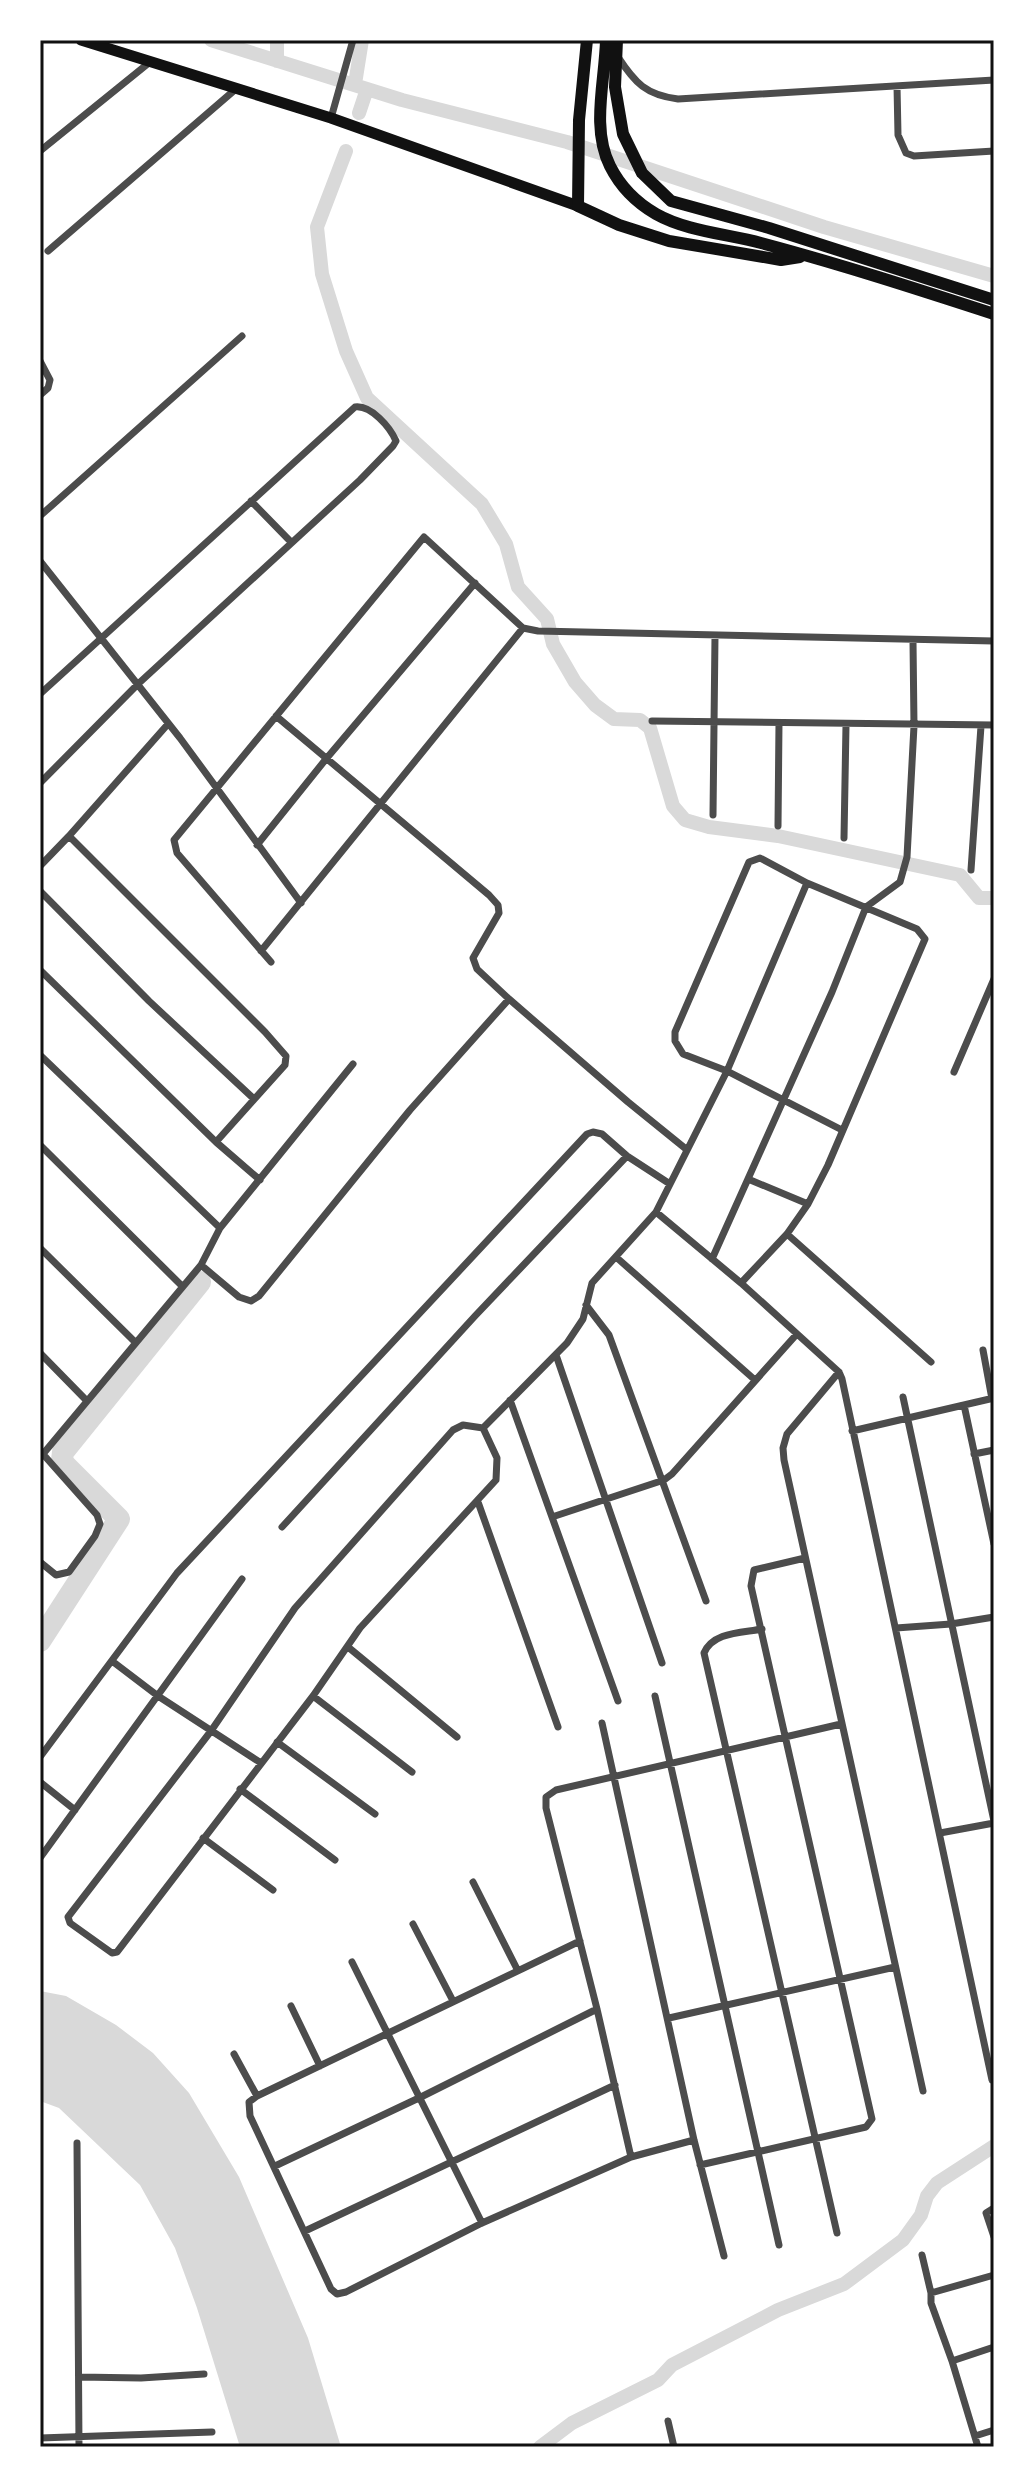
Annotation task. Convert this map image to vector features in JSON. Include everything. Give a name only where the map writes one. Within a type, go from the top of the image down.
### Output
[{"type":"highway","points":[[587,40],[579,120],[578,206],[619,225],[669,241],[781,260],[807,256]]},
{"type":"highway","points":[[606,40],[612,59],[616,103],[628,148],[652,184],[671,201],[994,300]]},
{"type":"highway","points":[[617,40],[600,122],[603,145],[610,165],[623,186],[657,215],[807,256],[994,314]]},
{"type":"main road","points":[[81,40],[331,118],[578,206]]},
{"type":"street","points":[[331,118],[353,40]]},
{"type":"street","points":[[612,59],[639,85],[657,97],[678,99],[994,80]]},
{"type":"street","points":[[40,151],[150,62]]},
{"type":"street","points":[[897,86],[898,135],[906,153],[914,156],[994,151]]},
{"type":"street","points":[[48,251],[237,88]]},
{"type":"street","points":[[40,516],[242,336]]},
{"type":"street","points":[[40,361],[50,380],[48,388],[40,395]]},
{"type":"street","points":[[40,694],[355,407],[368,409],[392,433],[396,441],[393,446],[138,684],[40,783]]},
{"type":"street","points":[[251,501],[291,542]]},
{"type":"street","points":[[271,962],[177,853],[174,840],[424,537],[523,628],[538,631],[994,641]]},
{"type":"street","points":[[40,561],[138,684],[301,903]]},
{"type":"street","points":[[257,845],[475,583]]},
{"type":"street","points":[[261,951],[523,628]]},
{"type":"street","points":[[713,815],[715,636]]},
{"type":"street","points":[[712,1259],[832,992],[866,907],[900,882],[907,857],[914,726],[913,641]]},
{"type":"street","points":[[276,716],[489,895],[498,905],[499,913],[473,958],[477,969],[686,1149]]},
{"type":"street","points":[[652,721],[994,725]]},
{"type":"street","points":[[778,826],[779,723]]},
{"type":"street","points":[[40,866],[168,724]]},
{"type":"street","points":[[844,838],[846,725]]},
{"type":"street","points":[[971,870],[981,726]]},
{"type":"street","points":[[69,836],[286,1056],[285,1065],[216,1142]]},
{"type":"street","points":[[741,1283],[787,1234],[808,1204],[842,1130],[925,939],[917,929],[807,883],[760,858],[751,859],[675,1032],[675,1041],[683,1054],[727,1071],[842,1130]]},
{"type":"street","points":[[483,1428],[580,1327],[592,1283],[656,1212],[727,1071],[807,883]]},
{"type":"street","points":[[40,891],[149,1001],[254,1099]]},
{"type":"street","points":[[40,970],[216,1142],[260,1180]]},
{"type":"street","points":[[954,1072],[994,979]]},
{"type":"street","points":[[201,1265],[245,1301],[259,1296],[410,1110],[509,999]]},
{"type":"street","points":[[40,1055],[220,1228]]},
{"type":"street","points":[[40,1562],[56,1575],[69,1572],[100,1524],[97,1515],[42,1452],[201,1265],[220,1228],[353,1064]]},
{"type":"street","points":[[40,1757],[177,1573],[587,1134],[602,1134],[627,1156],[670,1184]]},
{"type":"street","points":[[40,1145],[182,1286]]},
{"type":"street","points":[[282,1527],[627,1156]]},
{"type":"street","points":[[748,1179],[808,1204]]},
{"type":"street","points":[[656,1212],[741,1283],[839,1372],[992,2080]]},
{"type":"street","points":[[787,1234],[931,1362]]},
{"type":"street","points":[[40,1248],[135,1342]]},
{"type":"street","points":[[616,1257],[755,1380]]},
{"type":"street","points":[[586,1305],[604,1324],[609,1335],[706,1601]]},
{"type":"street","points":[[552,1517],[664,1480],[796,1335]]},
{"type":"street","points":[[852,1431],[993,1398],[983,1350]]},
{"type":"street","points":[[40,1353],[86,1400]]},
{"type":"street","points":[[556,1355],[662,1663]]},
{"type":"street","points":[[839,1372],[787,1434],[784,1460],[923,2091]]},
{"type":"street","points":[[903,1397],[994,1822],[940,1833]]},
{"type":"street","points":[[510,1400],[618,1701]]},
{"type":"street","points":[[964,1405],[990,1508],[994,1544]]},
{"type":"street","points":[[463,1425],[483,1428],[497,1458],[498,1475],[478,1502],[360,1628],[313,1696],[116,1953],[68,1921],[68,1917],[211,1731],[295,1608],[453,1430],[463,1425]]},
{"type":"street","points":[[974,1454],[994,1450]]},
{"type":"street","points":[[478,1502],[558,1727]]},
{"type":"street","points":[[700,2165],[866,2127],[872,2119],[751,1586],[754,1570],[805,1558]]},
{"type":"street","points":[[40,1858],[242,1579]]},
{"type":"street","points":[[896,1628],[994,1617]]},
{"type":"street","points":[[762,1629],[719,1637],[708,1643],[704,1653],[837,2233]]},
{"type":"street","points":[[348,1647],[457,1737]]},
{"type":"street","points":[[112,1661],[158,1696],[261,1763]]},
{"type":"street","points":[[313,1696],[412,1772]]},
{"type":"street","points":[[655,1696],[779,2245]]},
{"type":"street","points":[[602,1723],[694,2140],[724,2256]]},
{"type":"street","points":[[631,2157],[546,1808],[546,1797],[556,1790],[841,1724]]},
{"type":"street","points":[[277,1742],[375,1814]]},
{"type":"street","points":[[40,1782],[75,1810]]},
{"type":"street","points":[[240,1789],[335,1860]]},
{"type":"street","points":[[203,1838],[273,1890]]},
{"type":"street","points":[[473,1882],[517,1969]]},
{"type":"street","points":[[413,1924],[453,2001]]},
{"type":"street","points":[[580,1941],[249,2102],[250,2116],[331,2289],[340,2294],[482,2223],[631,2157],[694,2140]]},
{"type":"street","points":[[352,1962],[482,2223]]},
{"type":"street","points":[[669,2018],[895,1967]]},
{"type":"street","points":[[291,2006],[320,2066]]},
{"type":"street","points":[[275,2166],[597,2009]]},
{"type":"street","points":[[982,2035],[994,2033]]},
{"type":"street","points":[[234,2054],[257,2096]]},
{"type":"street","points":[[305,2231],[615,2085]]},
{"type":"street","points":[[77,2143],[79,2447]]},
{"type":"street","points":[[994,2208],[986,2213],[994,2237]]},
{"type":"street","points":[[922,2255],[931,2303],[978,2447]]},
{"type":"street","points":[[931,2293],[994,2275]]},
{"type":"street","points":[[952,2361],[994,2347]]},
{"type":"street","points":[[79,2377],[141,2378],[204,2374]]},
{"type":"street","points":[[668,2421],[674,2447]]},
{"type":"street","points":[[975,2436],[994,2430]]},
{"type":"street","points":[[40,2438],[212,2432]]},
{"type":"shaded area","points":[[40,1991],[66,1996],[116,2025],[153,2053],[189,2093],[239,2177],[308,2338],[341,2447],[240,2447],[175,2248],[140,2185],[59,2108],[40,2101]]},
{"type":"waterway","points":[[211,40],[402,100],[567,142],[824,227],[994,276]]},
{"type":"waterway","points":[[277,40],[277,61]]},
{"type":"waterway","points":[[355,84],[362,40]]},
{"type":"waterway","points":[[359,113],[367,89]]},
{"type":"waterway","points":[[346,151],[317,227],[322,274],[346,351],[367,398],[482,504],[506,544],[518,587],[547,619],[553,644],[575,682],[595,705],[614,719],[640,720],[650,728],[673,806],[685,820],[709,827],[778,836],[960,875],[979,898],[994,898]]},
{"type":"waterway","points":[[40,1641],[119,1519],[65,1465],[63,1452],[200,1282]]},
{"type":"waterway","points":[[540,2447],[572,2423],[658,2380],[672,2365],[778,2310],[844,2284],[903,2240],[921,2215],[927,2196],[937,2183],[994,2146]]}]
